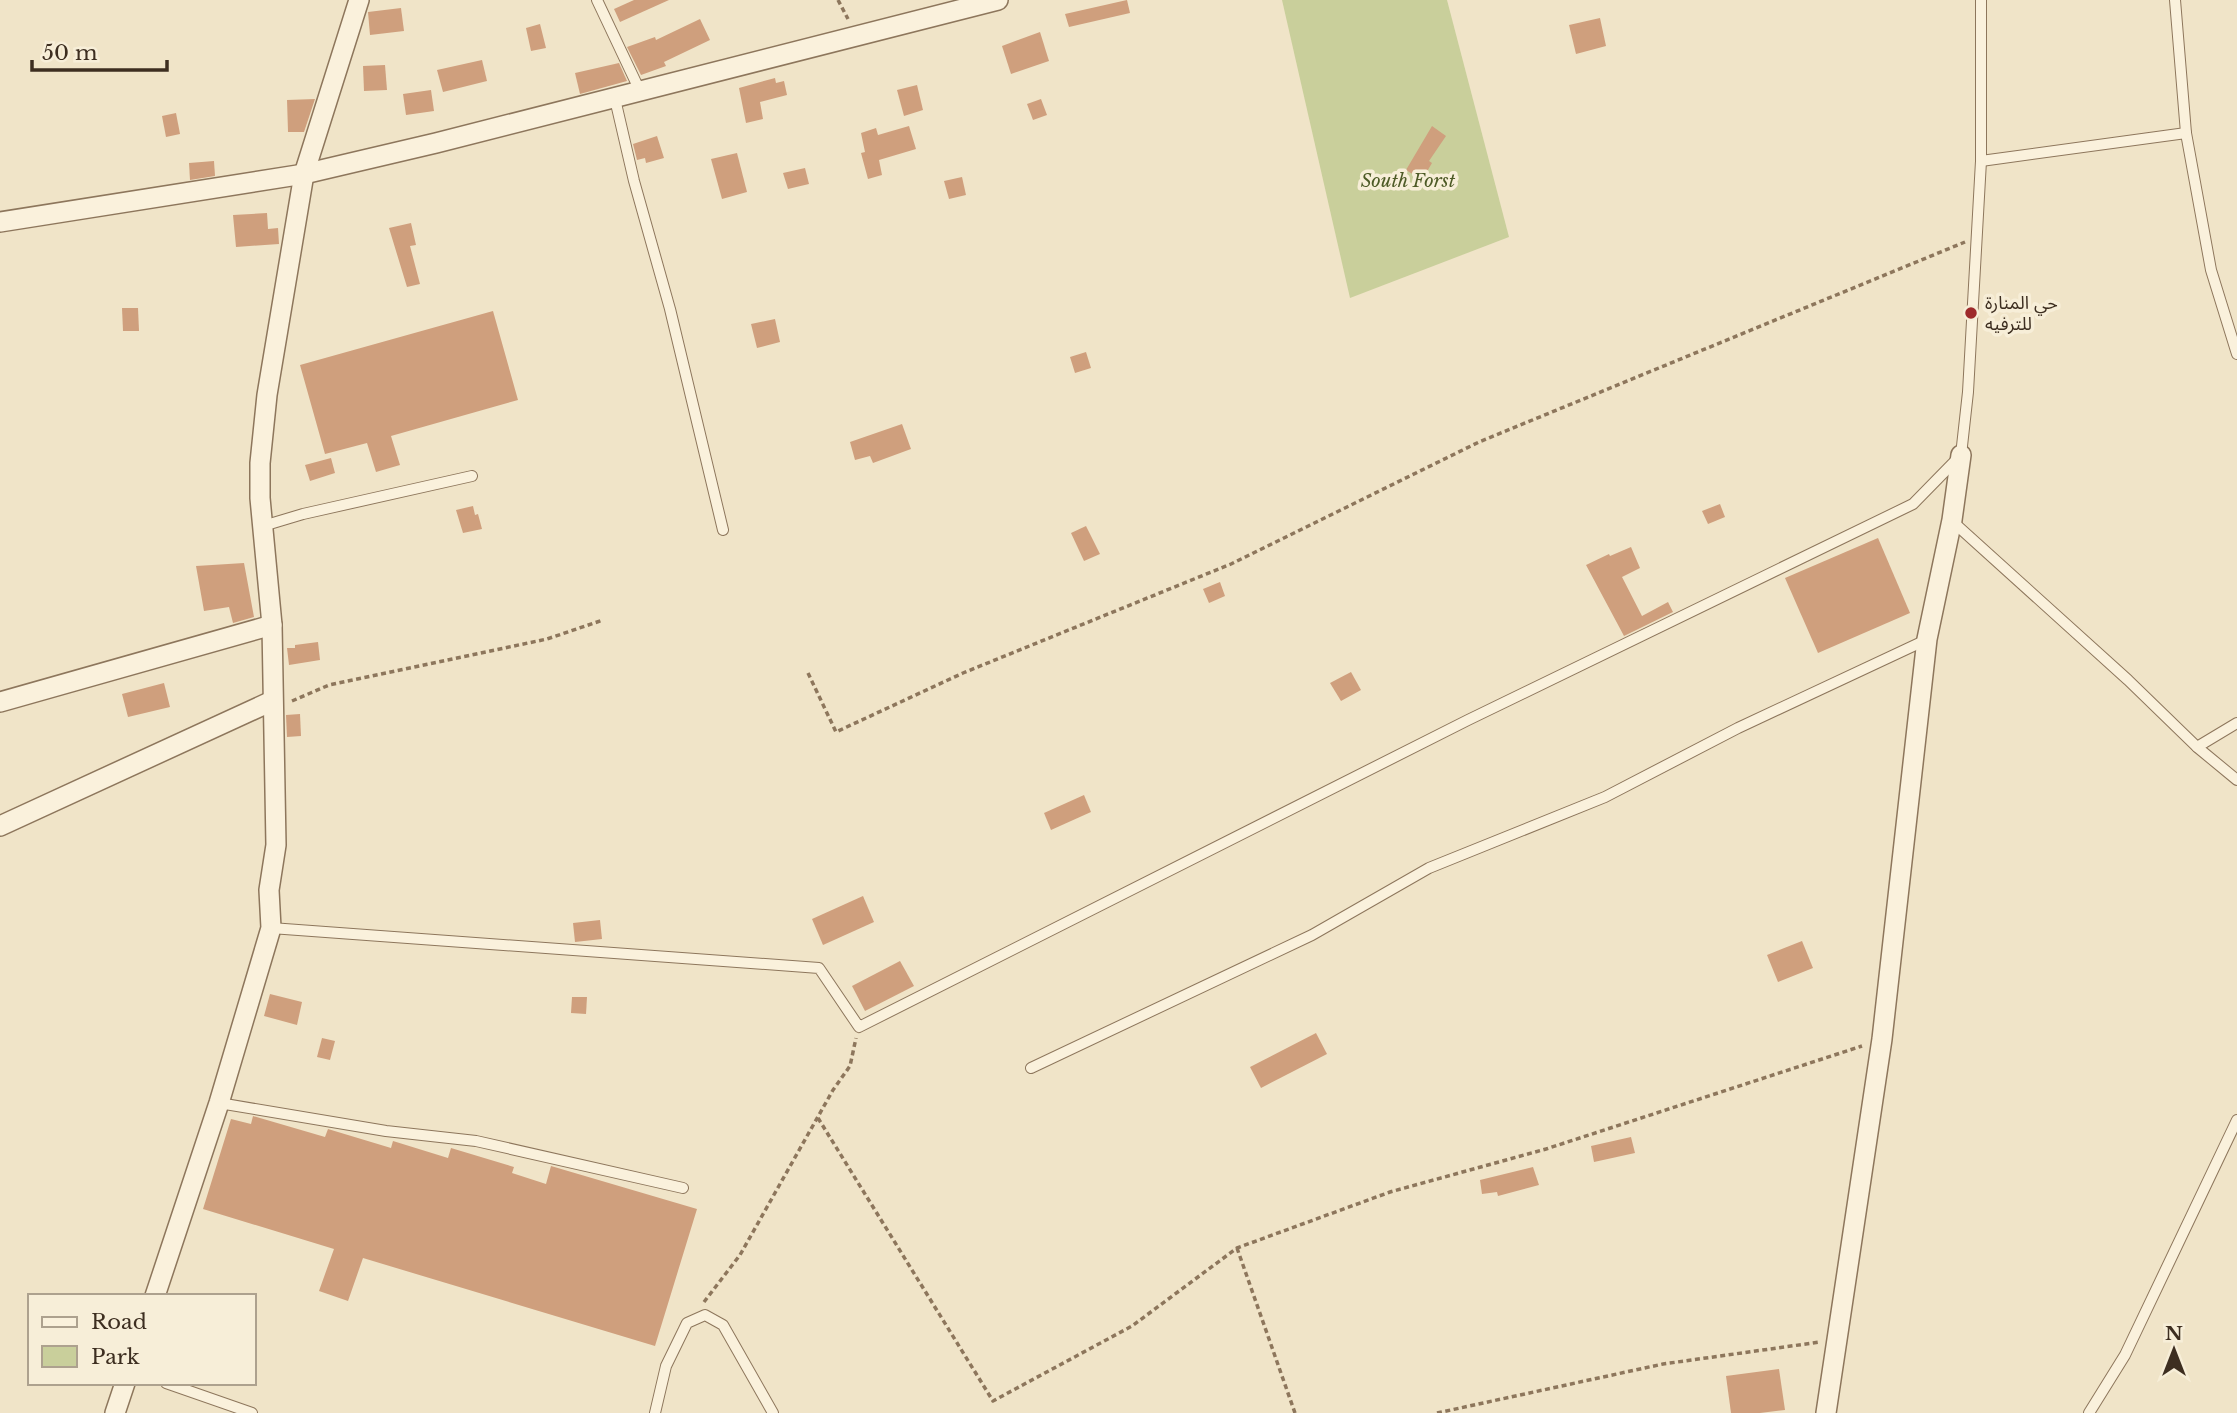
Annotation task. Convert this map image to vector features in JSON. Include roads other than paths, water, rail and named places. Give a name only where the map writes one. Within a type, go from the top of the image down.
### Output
[{"type":"street","points":[[156,1294],[219,1102],[271,928],[269,890],[276,845],[272,625],[260,498],[260,463],[267,395],[304,174],[359,0]]},
{"type":"street","points":[[0,222],[304,174],[615,99],[998,0]]},
{"type":"street","points":[[1826,1413],[1882,1039],[1927,639],[1952,520],[1961,455]]},
{"type":"street","points":[[0,702],[272,625]]},
{"type":"street","points":[[0,826],[273,705]]},
{"type":"street","points":[[115,1413],[124,1385]]},
{"type":"lane","points":[[597,0],[640,92]]},
{"type":"lane","points":[[271,928],[819,968],[859,1027],[1468,720],[1913,504],[1961,455],[1968,392],[1981,161],[1981,0]]},
{"type":"lane","points":[[2175,0],[2186,133],[2211,270],[2237,354]]},
{"type":"lane","points":[[615,99],[634,181],[670,309],[723,530]]},
{"type":"lane","points":[[1981,161],[2186,133]]},
{"type":"lane","points":[[264,526],[303,514],[472,476]]},
{"type":"lane","points":[[1952,520],[2128,680],[2197,747],[2237,780]]},
{"type":"lane","points":[[1031,1068],[1312,935],[1429,868],[1605,797],[1738,728],[1927,639]]},
{"type":"lane","points":[[2197,747],[2237,723]]},
{"type":"lane","points":[[219,1102],[386,1131],[476,1142],[683,1188]]},
{"type":"lane","points":[[2089,1413],[2125,1356],[2237,1121]]},
{"type":"lane","points":[[655,1413],[666,1366],[687,1324],[705,1315],[723,1325],[773,1413]]},
{"type":"lane","points":[[172,1385],[252,1413]]},
{"type":"place","name":"حي المنارة للترفيه","points":[[1971,313]]},
{"type":"park label","name":"South Forst","points":[[1408,181]]}]
